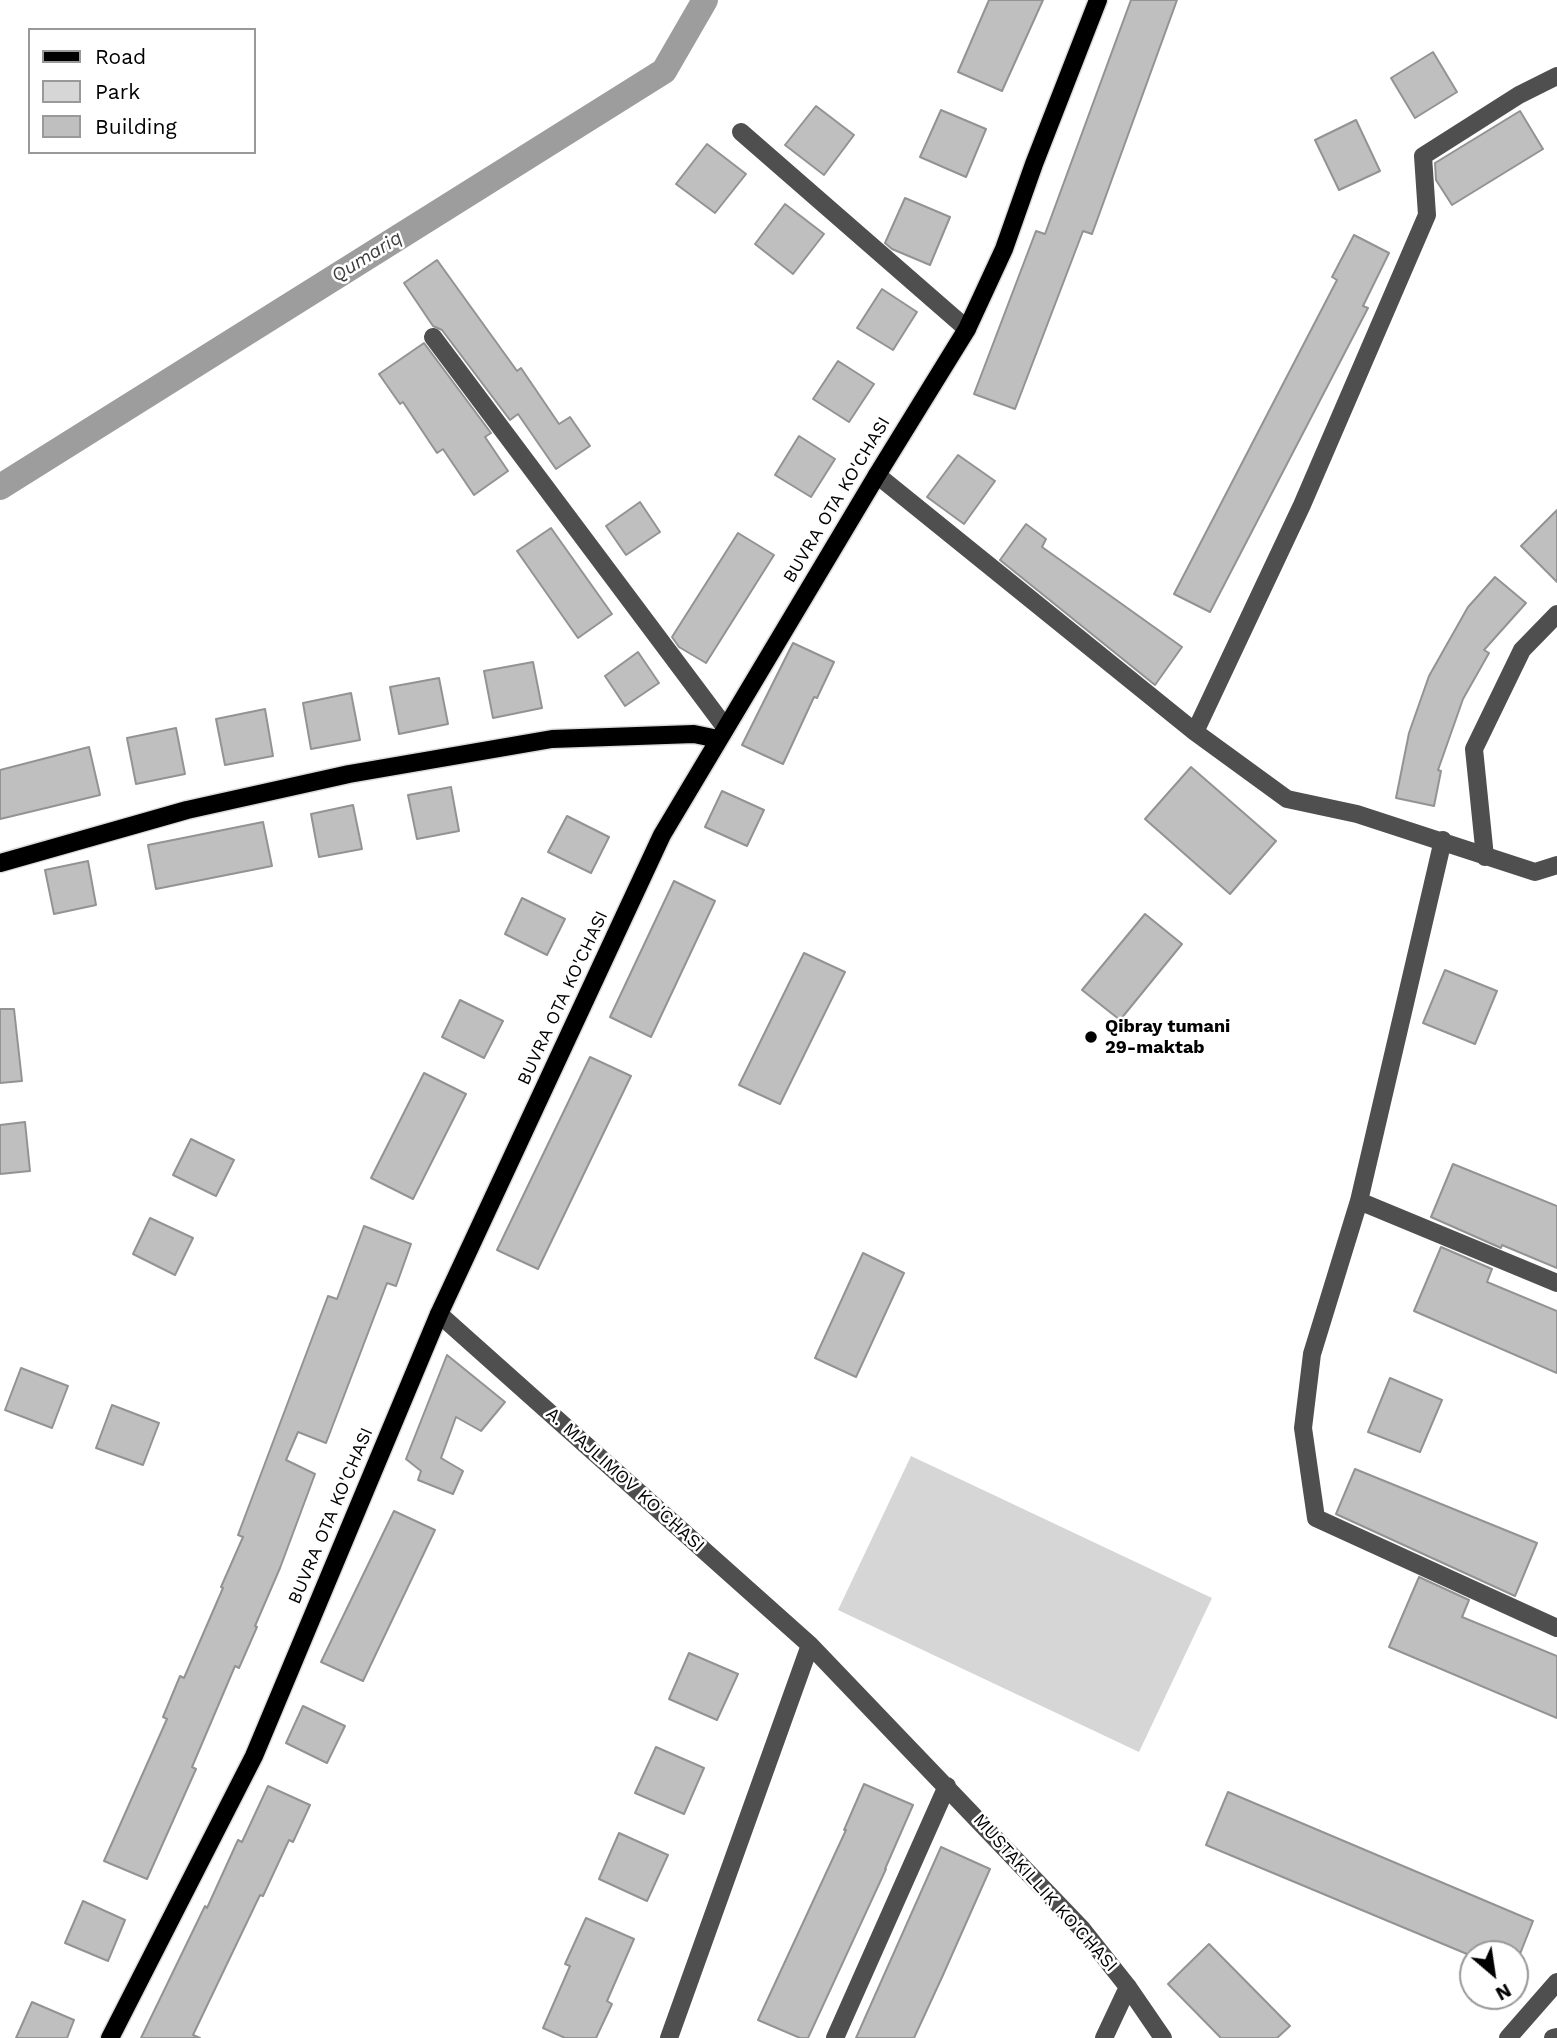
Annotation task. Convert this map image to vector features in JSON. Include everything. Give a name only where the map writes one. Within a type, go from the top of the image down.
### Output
[{"type":"main road","name":"BUVRA OTA KO'CHASI","points":[[110,2038],[254,1756],[439,1314],[662,835],[721,733],[967,329],[1004,249],[1098,0]]},
{"type":"main road","points":[[0,863],[187,810],[390,767],[552,739],[721,733]]},
{"type":"street","points":[[1195,732],[1302,505],[1427,215],[1423,156],[1519,95],[1557,76]]},
{"type":"street","points":[[741,132],[967,329]]},
{"type":"street","points":[[433,337],[721,733]]},
{"type":"street","points":[[877,475],[1195,732],[1287,799],[1357,814],[1535,872],[1557,865]]},
{"type":"street","points":[[1485,857],[1474,749],[1522,650],[1557,614]]},
{"type":"street","points":[[1443,840],[1359,1201],[1312,1354],[1303,1428],[1316,1518],[1557,1628]]},
{"type":"street","points":[[1359,1201],[1557,1283]]},
{"type":"street","name":"A. MAJLIMOV KO'CHASI","points":[[439,1314],[810,1645],[947,1786]]},
{"type":"street","points":[[669,2038],[810,1645]]},
{"type":"street","points":[[835,2038],[947,1786]]},
{"type":"street","name":"MUSTAKILLIK KO'CHASI","points":[[947,1786],[1082,1929],[1128,1987],[1163,2038]]},
{"type":"street","points":[[1508,2038],[1557,1982]]},
{"type":"street","points":[[1104,2038],[1128,1987]]},
{"type":"green space","points":[[911,1456],[1212,1598],[1139,1752],[838,1610]]},
{"type":"building","points":[[989,0],[1043,0],[1002,91],[958,72]]},
{"type":"building","points":[[1131,0],[1177,0],[1092,234],[1083,231],[1015,409],[974,394],[1036,231],[1045,234]]},
{"type":"building","points":[[1433,52],[1457,92],[1415,118],[1391,78]]},
{"type":"building","points":[[816,106],[854,135],[824,175],[785,145]]},
{"type":"building","points":[[941,110],[986,129],[966,177],[920,157]]},
{"type":"building","points":[[1520,111],[1543,149],[1452,205],[1436,180],[1435,163]]},
{"type":"building","points":[[1356,120],[1380,171],[1339,190],[1315,140]]},
{"type":"building","points":[[707,144],[746,174],[715,213],[676,184]]},
{"type":"building","points":[[905,198],[950,217],[930,265],[892,249],[885,243]]},
{"type":"building","points":[[785,204],[824,234],[793,274],[755,244]]},
{"type":"building","points":[[1354,235],[1389,253],[1363,306],[1368,308],[1210,612],[1174,594],[1337,280],[1332,277]]},
{"type":"building","points":[[437,260],[517,371],[521,368],[559,424],[570,417],[590,446],[556,469],[518,414],[510,420],[442,330],[433,326],[404,283]]},
{"type":"building","points":[[882,289],[917,312],[893,350],[857,328]]},
{"type":"building","points":[[424,343],[491,433],[485,437],[508,471],[474,495],[443,449],[437,453],[403,402],[400,404],[379,374]]},
{"type":"building","points":[[838,361],[874,384],[849,422],[813,399]]},
{"type":"building","points":[[799,436],[835,459],[811,497],[775,475]]},
{"type":"building","points":[[958,455],[995,481],[964,524],[927,497]]},
{"type":"building","points":[[640,502],[660,532],[626,555],[606,526]]},
{"type":"building","points":[[1557,510],[1557,582],[1521,546]]},
{"type":"building","points":[[1026,524],[1046,539],[1042,547],[1182,647],[1155,685],[1000,560]]},
{"type":"building","points":[[551,528],[612,614],[578,638],[517,551]]},
{"type":"building","points":[[738,533],[774,555],[706,663],[679,647],[672,637]]},
{"type":"building","points":[[1495,577],[1526,603],[1484,650],[1489,653],[1463,699],[1438,770],[1441,771],[1434,806],[1396,798],[1409,733],[1429,676],[1468,607]]},
{"type":"building","points":[[793,643],[834,662],[817,698],[814,697],[783,764],[742,745]]},
{"type":"building","points":[[638,652],[659,683],[625,706],[605,676]]},
{"type":"building","points":[[533,662],[542,708],[493,718],[484,671]]},
{"type":"building","points":[[439,678],[448,724],[399,734],[390,687]]},
{"type":"building","points":[[351,693],[360,740],[311,749],[303,703]]},
{"type":"building","points":[[265,709],[273,756],[225,765],[216,719]]},
{"type":"building","points":[[176,728],[185,774],[136,784],[127,738]]},
{"type":"building","points":[[89,747],[100,795],[0,819],[0,770]]},
{"type":"building","points":[[1191,767],[1276,841],[1230,894],[1145,819]]},
{"type":"building","points":[[451,787],[459,831],[417,839],[408,795]]},
{"type":"building","points":[[722,791],[764,810],[747,846],[705,827]]},
{"type":"building","points":[[353,805],[362,849],[319,857],[311,814]]},
{"type":"building","points":[[567,816],[609,837],[591,873],[548,852]]},
{"type":"building","points":[[263,822],[272,866],[156,889],[148,845]]},
{"type":"building","points":[[88,861],[96,905],[54,914],[45,870]]},
{"type":"building","points":[[674,881],[715,901],[651,1037],[610,1017]]},
{"type":"building","points":[[522,898],[565,919],[547,955],[505,934]]},
{"type":"building","points":[[1145,914],[1182,944],[1120,1020],[1082,990]]},
{"type":"building","points":[[804,953],[845,972],[780,1104],[739,1085]]},
{"type":"building","points":[[1445,970],[1497,991],[1475,1044],[1423,1023]]},
{"type":"building","points":[[460,1000],[503,1021],[484,1058],[442,1037]]},
{"type":"building","points":[[0,1009],[14,1009],[22,1081],[0,1083]]},
{"type":"building","points":[[590,1057],[631,1076],[538,1269],[497,1250]]},
{"type":"building","points":[[424,1073],[466,1094],[413,1199],[371,1178]]},
{"type":"building","points":[[25,1122],[30,1171],[0,1174],[0,1125]]},
{"type":"building","points":[[191,1139],[234,1160],[216,1196],[173,1175]]},
{"type":"building","points":[[1453,1164],[1557,1206],[1557,1268],[1502,1245],[1501,1248],[1431,1217]]},
{"type":"building","points":[[150,1218],[193,1238],[175,1275],[133,1254]]},
{"type":"building","points":[[364,1226],[411,1244],[396,1286],[387,1283],[326,1443],[298,1432],[286,1460],[315,1474],[255,1626],[257,1627],[239,1668],[235,1666],[192,1767],[196,1769],[147,1879],[104,1861],[167,1719],[163,1717],[180,1676],[184,1678],[223,1588],[221,1587],[243,1537],[238,1535],[328,1296],[337,1299]]},
{"type":"building","points":[[1441,1247],[1492,1269],[1487,1282],[1557,1311],[1557,1373],[1414,1311]]},
{"type":"building","points":[[863,1253],[904,1273],[856,1377],[815,1358]]},
{"type":"building","points":[[447,1355],[505,1402],[481,1431],[456,1417],[441,1458],[463,1471],[453,1494],[418,1480],[421,1471],[406,1459]]},
{"type":"building","points":[[21,1368],[68,1386],[52,1428],[5,1410]]},
{"type":"building","points":[[1390,1378],[1442,1400],[1420,1452],[1368,1432]]},
{"type":"building","points":[[112,1405],[159,1423],[143,1465],[96,1448]]},
{"type":"building","points":[[1355,1469],[1537,1543],[1515,1596],[1336,1514]]},
{"type":"building","points":[[394,1511],[435,1530],[363,1681],[321,1662]]},
{"type":"building","points":[[1419,1577],[1469,1600],[1462,1617],[1557,1656],[1557,1718],[1389,1647]]},
{"type":"building","points":[[689,1653],[738,1674],[717,1720],[669,1699]]},
{"type":"building","points":[[303,1706],[345,1726],[327,1763],[286,1743]]},
{"type":"building","points":[[656,1747],[704,1768],[684,1814],[635,1793]]},
{"type":"building","points":[[864,1784],[913,1805],[808,2038],[800,2038],[758,2020],[846,1830]]},
{"type":"building","points":[[268,1786],[310,1805],[293,1842],[289,1840],[263,1896],[260,1895],[193,2035],[200,2038],[141,2038],[238,1840],[242,1842]]},
{"type":"building","points":[[1228,1792],[1533,1921],[1526,1940],[1459,1940],[1459,1951],[1206,1845]]},
{"type":"building","points":[[619,1833],[668,1855],[647,1901],[599,1879]]},
{"type":"building","points":[[941,1847],[990,1869],[943,1975],[914,2038],[856,2038]]},
{"type":"building","points":[[83,1901],[125,1920],[108,1961],[65,1943]]},
{"type":"building","points":[[586,1918],[634,1939],[607,2001],[612,2004],[596,2038],[565,2038],[543,2028],[570,1966],[565,1964]]},
{"type":"building","points":[[1209,1944],[1290,2026],[1277,2038],[1221,2038],[1168,1984]]},
{"type":"building","points":[[32,2002],[74,2020],[67,2038],[16,2038]]},
{"type":"waterway","name":"Qumariq","points":[[0,487],[664,71],[705,0]]},
{"type":"place","name":"Qibray tumani 29-maktab","points":[[1091,1037]]}]
